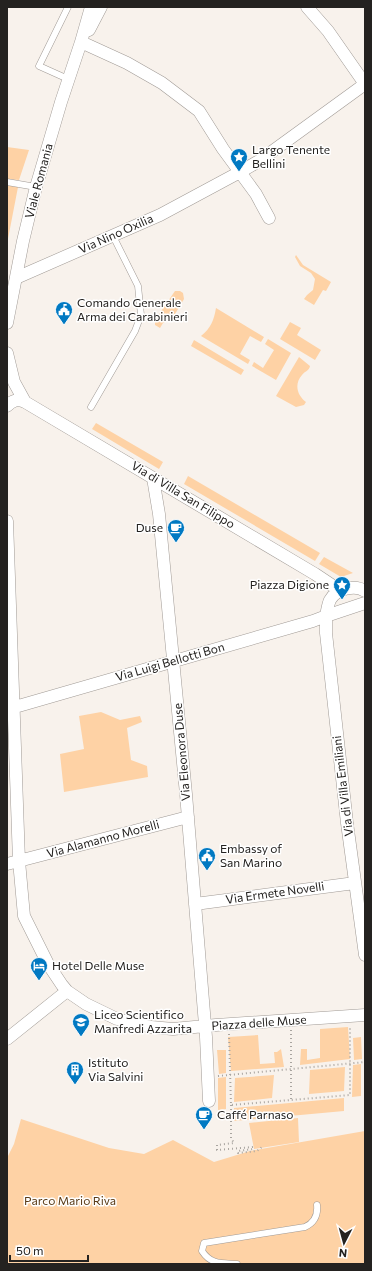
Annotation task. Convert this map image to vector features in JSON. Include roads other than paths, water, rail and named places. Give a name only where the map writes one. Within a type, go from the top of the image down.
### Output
[{"type":"street","name":"Viale Romania","points":[[7,323],[36,187],[91,7]]},
{"type":"street","name":"Viale Romania","points":[[81,42],[92,26],[102,7]]},
{"type":"street","points":[[240,172],[263,158],[365,84],[328,31],[307,7]]},
{"type":"street","points":[[81,42],[127,63],[162,83],[199,111],[223,150],[256,194],[269,218]]},
{"type":"street","name":"Via Nino Oxilia","points":[[16,278],[160,215],[240,172]]},
{"type":"street","points":[[7,353],[11,386],[25,402]]},
{"type":"street","points":[[7,406],[12,401],[16,400],[25,402]]},
{"type":"street","name":"Via di Villa San Filippo","points":[[25,402],[315,574],[339,590]]},
{"type":"street","name":"Via Eleonora Duse","points":[[153,478],[159,514],[188,816],[205,1026]]},
{"type":"street","points":[[7,521],[11,708],[19,861],[24,916],[48,964],[64,988],[86,1004],[117,1019],[150,1027],[173,1029],[205,1026]]},
{"type":"street","points":[[326,616],[330,599],[339,590],[355,587],[362,588],[365,591]]},
{"type":"street","points":[[326,616],[365,603]]},
{"type":"street","name":"Via Luigi Bellotti Bon","points":[[11,708],[326,616]]},
{"type":"street","name":"Via di Villa Emiliani","points":[[326,616],[326,633],[339,758],[365,955]]},
{"type":"street","name":"Via Alamanno Morelli","points":[[7,864],[188,816]]},
{"type":"street","name":"Via Ermete Novelli","points":[[195,904],[355,883]]},
{"type":"street","points":[[7,1030],[64,988]]},
{"type":"street","points":[[7,1039],[64,988]]},
{"type":"street","name":"Piazza delle Muse","points":[[210,1101],[205,1026],[365,1015]]},
{"type":"lane","points":[[68,7],[39,66],[68,79]]},
{"type":"lane","points":[[7,182],[36,187]]},
{"type":"lane","points":[[91,407],[135,330],[141,315],[138,286],[113,236]]},
{"type":"lane","points":[[237,1264],[216,1262],[207,1258],[202,1251],[204,1243],[305,1227],[314,1221],[317,1213],[317,1205]]},
{"type":"place","name":"Largo Tenente Bellini","points":[[239,172]]},
{"type":"place","name":"Comando Generale Arma dei Carabinieri","points":[[64,325]]},
{"type":"place","name":"Duse","points":[[176,543]]},
{"type":"place","name":"Piazza Digione","points":[[342,600]]},
{"type":"place","name":"Embassy of San Marino","points":[[207,871]]},
{"type":"place","name":"Hotel Delle Muse","points":[[39,981]]},
{"type":"place","name":"Liceo Scientifico Manfredi Azzarita","points":[[81,1037]]},
{"type":"place","name":"Istituto Via Salvini","points":[[75,1085]]},
{"type":"place","name":"Caffé Parnaso","points":[[204,1130]]},
{"type":"park label","name":"Parco Mario Riva","points":[[70,1201]]}]
